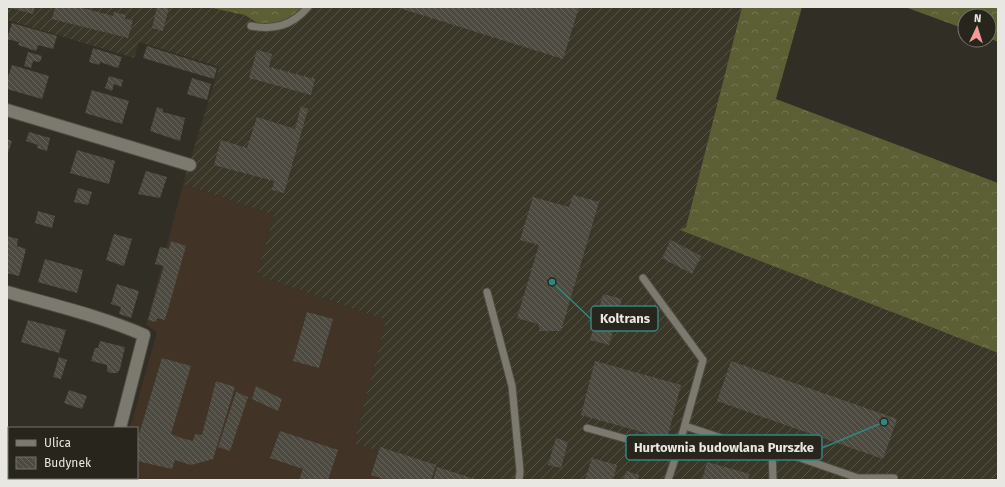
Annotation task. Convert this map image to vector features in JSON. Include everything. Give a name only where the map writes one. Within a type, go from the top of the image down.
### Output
[{"type":"street","points":[[7,110],[190,165]]},
{"type":"street","points":[[7,292],[93,317],[144,336],[120,427]]},
{"type":"lane","points":[[251,26],[265,29],[279,27],[290,22],[308,7]]},
{"type":"lane","points":[[643,278],[703,360],[668,480]]},
{"type":"lane","points":[[487,292],[512,386],[520,471],[519,480]]},
{"type":"lane","points":[[685,426],[746,446],[789,454],[858,479],[894,478]]},
{"type":"lane","points":[[587,428],[677,453]]},
{"type":"lane","points":[[772,450],[773,480]]},
{"type":"shaded area","points":[[7,7],[742,7],[686,227],[681,230],[998,353],[998,480],[464,480],[354,443],[386,320],[257,275],[274,215],[183,184],[219,67],[139,42],[134,58],[7,20]]},
{"type":"shaded area","points":[[183,184],[274,215],[257,275],[386,320],[354,443],[464,480],[115,480],[138,479],[138,427],[130,427],[157,332],[146,325]]},
{"type":"green space","points":[[207,7],[305,7],[284,21],[275,24],[259,24],[245,15]]},
{"type":"green space","points":[[742,7],[802,7],[776,99],[998,183],[998,353],[680,230],[686,227]]},
{"type":"green space","points":[[905,7],[998,7],[998,42],[997,8],[957,8],[957,26]]},
{"type":"building","points":[[8,7],[35,7],[33,14]]},
{"type":"building","points":[[55,7],[79,7],[113,16],[114,12],[126,15],[125,19],[133,20],[128,38],[52,19]]},
{"type":"building","points":[[157,7],[169,7],[163,31],[152,28]]},
{"type":"building","points":[[396,7],[579,7],[563,59]]},
{"type":"building","points":[[12,23],[57,36],[53,49],[38,45],[36,51],[18,45],[19,42],[7,39]]},
{"type":"building","points":[[147,46],[217,68],[214,79],[143,58]]},
{"type":"building","points":[[93,48],[122,57],[118,68],[100,62],[99,65],[89,62]]},
{"type":"building","points":[[257,50],[272,54],[269,67],[315,79],[311,95],[249,78]]},
{"type":"building","points":[[28,52],[42,56],[40,62],[33,61],[31,68],[24,66]]},
{"type":"building","points":[[12,65],[49,76],[42,99],[7,89],[7,80]]},
{"type":"building","points":[[109,76],[123,80],[121,87],[114,84],[112,91],[105,88]]},
{"type":"building","points":[[192,78],[211,84],[207,100],[187,94]]},
{"type":"building","points":[[92,90],[129,101],[122,124],[85,113]]},
{"type":"building","points":[[301,106],[308,109],[284,193],[272,190],[274,181],[214,165],[221,140],[247,148],[257,117],[295,129]]},
{"type":"building","points":[[157,107],[163,109],[163,112],[185,118],[180,141],[150,131]]},
{"type":"building","points":[[29,132],[50,138],[47,151],[37,148],[38,145],[26,141]]},
{"type":"building","points":[[7,139],[12,141],[7,156]]},
{"type":"building","points":[[77,150],[115,161],[109,184],[70,173]]},
{"type":"building","points":[[146,171],[167,177],[160,198],[138,194]]},
{"type":"building","points":[[78,188],[92,192],[88,205],[74,202]]},
{"type":"building","points":[[573,195],[599,202],[561,331],[540,331],[538,324],[517,318],[539,245],[520,240],[533,197],[569,207]]},
{"type":"building","points":[[38,211],[55,216],[52,228],[35,223]]},
{"type":"building","points":[[114,234],[132,239],[124,266],[106,260]]},
{"type":"building","points":[[7,236],[18,239],[17,246],[26,249],[19,276],[7,273]]},
{"type":"building","points":[[671,240],[701,256],[692,274],[662,258]]},
{"type":"building","points":[[171,241],[186,246],[165,320],[157,318],[156,322],[148,320],[164,266],[155,264],[160,247],[169,249]]},
{"type":"building","points":[[45,259],[83,270],[77,293],[38,282]]},
{"type":"building","points":[[117,284],[139,291],[131,318],[119,314],[121,307],[111,304]]},
{"type":"building","points":[[603,294],[622,299],[609,345],[590,340]]},
{"type":"building","points":[[307,312],[333,319],[319,368],[293,361]]},
{"type":"building","points":[[28,320],[66,330],[59,353],[21,342]]},
{"type":"building","points":[[100,341],[125,347],[120,369],[117,373],[110,373],[107,371],[107,365],[91,361],[95,348],[98,348]]},
{"type":"building","points":[[59,357],[67,360],[61,379],[53,377]]},
{"type":"building","points":[[162,358],[191,366],[171,434],[181,438],[193,441],[195,434],[202,435],[216,381],[235,387],[213,459],[191,465],[175,460],[172,469],[138,461],[138,438]]},
{"type":"building","points":[[595,361],[681,385],[667,439],[581,415]]},
{"type":"building","points":[[731,361],[897,419],[883,459],[717,401]]},
{"type":"building","points":[[256,386],[282,399],[278,411],[252,399]]},
{"type":"building","points":[[69,390],[87,396],[82,409],[64,403]]},
{"type":"building","points":[[236,392],[248,397],[230,451],[218,447]]},
{"type":"building","points":[[280,431],[338,450],[328,480],[299,480],[303,469],[270,458]]},
{"type":"building","points":[[7,434],[8,459],[7,459]]},
{"type":"building","points":[[556,438],[568,442],[561,468],[548,465]]},
{"type":"building","points":[[380,447],[436,465],[431,480],[386,480],[371,475]]},
{"type":"building","points":[[592,458],[617,465],[613,480],[585,480]]},
{"type":"building","points":[[707,462],[750,474],[748,480],[702,480]]},
{"type":"building","points":[[437,467],[478,480],[433,480]]},
{"type":"building","points":[[626,471],[639,475],[638,480],[623,480]]},
{"type":"place","name":"Koltrans","points":[[552,282]]},
{"type":"place","name":"Hurtownia budowlana Purszke","points":[[884,422]]}]
